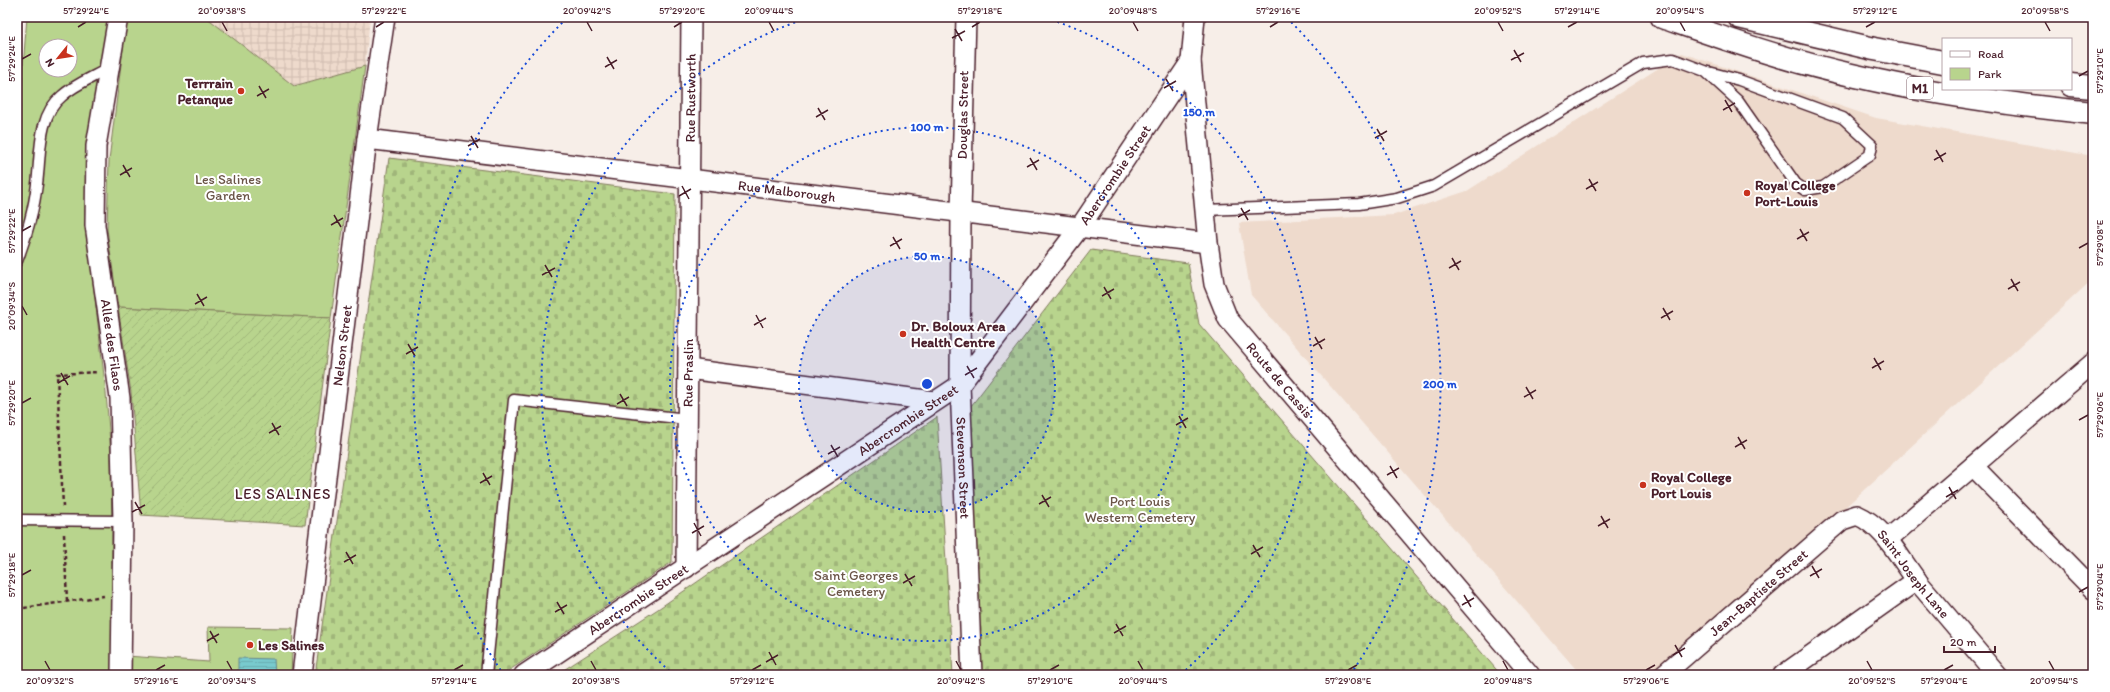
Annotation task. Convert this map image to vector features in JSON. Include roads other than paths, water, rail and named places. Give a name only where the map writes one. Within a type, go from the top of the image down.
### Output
[{"type":"highway","name":"M1","points":[[1662,17],[1750,47],[1856,76],[2010,104],[2093,113]]},
{"type":"highway","name":"M1","points":[[1739,17],[1874,49],[1942,62]]},
{"type":"highway","points":[[2072,85],[2093,87]]},
{"type":"street","name":"Allée des Filaos","points":[[118,17],[96,146],[95,225],[120,398],[123,521],[121,675]]},
{"type":"street","name":"Nelson Street","points":[[302,675],[367,140],[385,17]]},
{"type":"street","name":"Rue Rustworth","points":[[690,179],[691,17]]},
{"type":"street","name":"Douglas Street","points":[[961,212],[966,17]]},
{"type":"street","name":"Route de Cassis","points":[[1195,17],[1191,61],[1208,242],[1214,284],[1228,319],[1530,675]]},
{"type":"street","name":"Abercrombie Street","points":[[524,675],[960,385],[1080,227],[1191,61]]},
{"type":"street","name":"Rue Malborough","points":[[367,140],[1208,242]]},
{"type":"street","name":"Rue Praslin","points":[[686,568],[690,179]]},
{"type":"street","name":"Stevenson Street","points":[[961,212],[960,385],[972,675]]},
{"type":"street","points":[[1888,539],[2093,362]]},
{"type":"street","points":[[688,369],[934,401]]},
{"type":"street","points":[[1973,466],[2093,589]]},
{"type":"street","name":"Saint Joseph Lane","points":[[1858,515],[1865,518],[1888,539],[1917,580],[1997,675]]},
{"type":"street","name":"Jean-Baptiste Street","points":[[1663,675],[1842,520],[1858,515]]},
{"type":"street","points":[[1783,675],[1917,580]]},
{"type":"lane","points":[[1205,210],[1359,204],[1397,198],[1434,186],[1643,63],[1673,59],[1705,71],[1739,80],[1843,118],[1872,144],[1870,155],[1823,187],[1805,190],[1796,184],[1738,101],[1705,71]]},
{"type":"lane","points":[[17,261],[24,243],[37,186],[43,130],[49,112],[62,95],[109,68]]},
{"type":"lane","points":[[486,675],[514,400],[688,419]]},
{"type":"lane","points":[[17,520],[123,521]]},
{"type":"water","points":[[238,658],[274,659],[275,675],[238,675]]},
{"type":"place","name":"Terrrain Petanque","points":[[241,91]]},
{"type":"place","name":"Royal College Port-Louis","points":[[1747,193]]},
{"type":"place","name":"Dr. Boloux Area Health Centre","points":[[903,334]]},
{"type":"place","name":"Royal College Port Louis","points":[[1643,485]]},
{"type":"place","name":"Les Salines","points":[[250,645]]},
{"type":"district","name":"LES SALINES","points":[[283,494]]},
{"type":"park label","name":"Les Salines Garden","points":[[228,188]]},
{"type":"park label","name":"Port Louis Western Cemetery","points":[[1140,510]]},
{"type":"park label","name":"Saint Georges Cemetery","points":[[856,584]]}]
